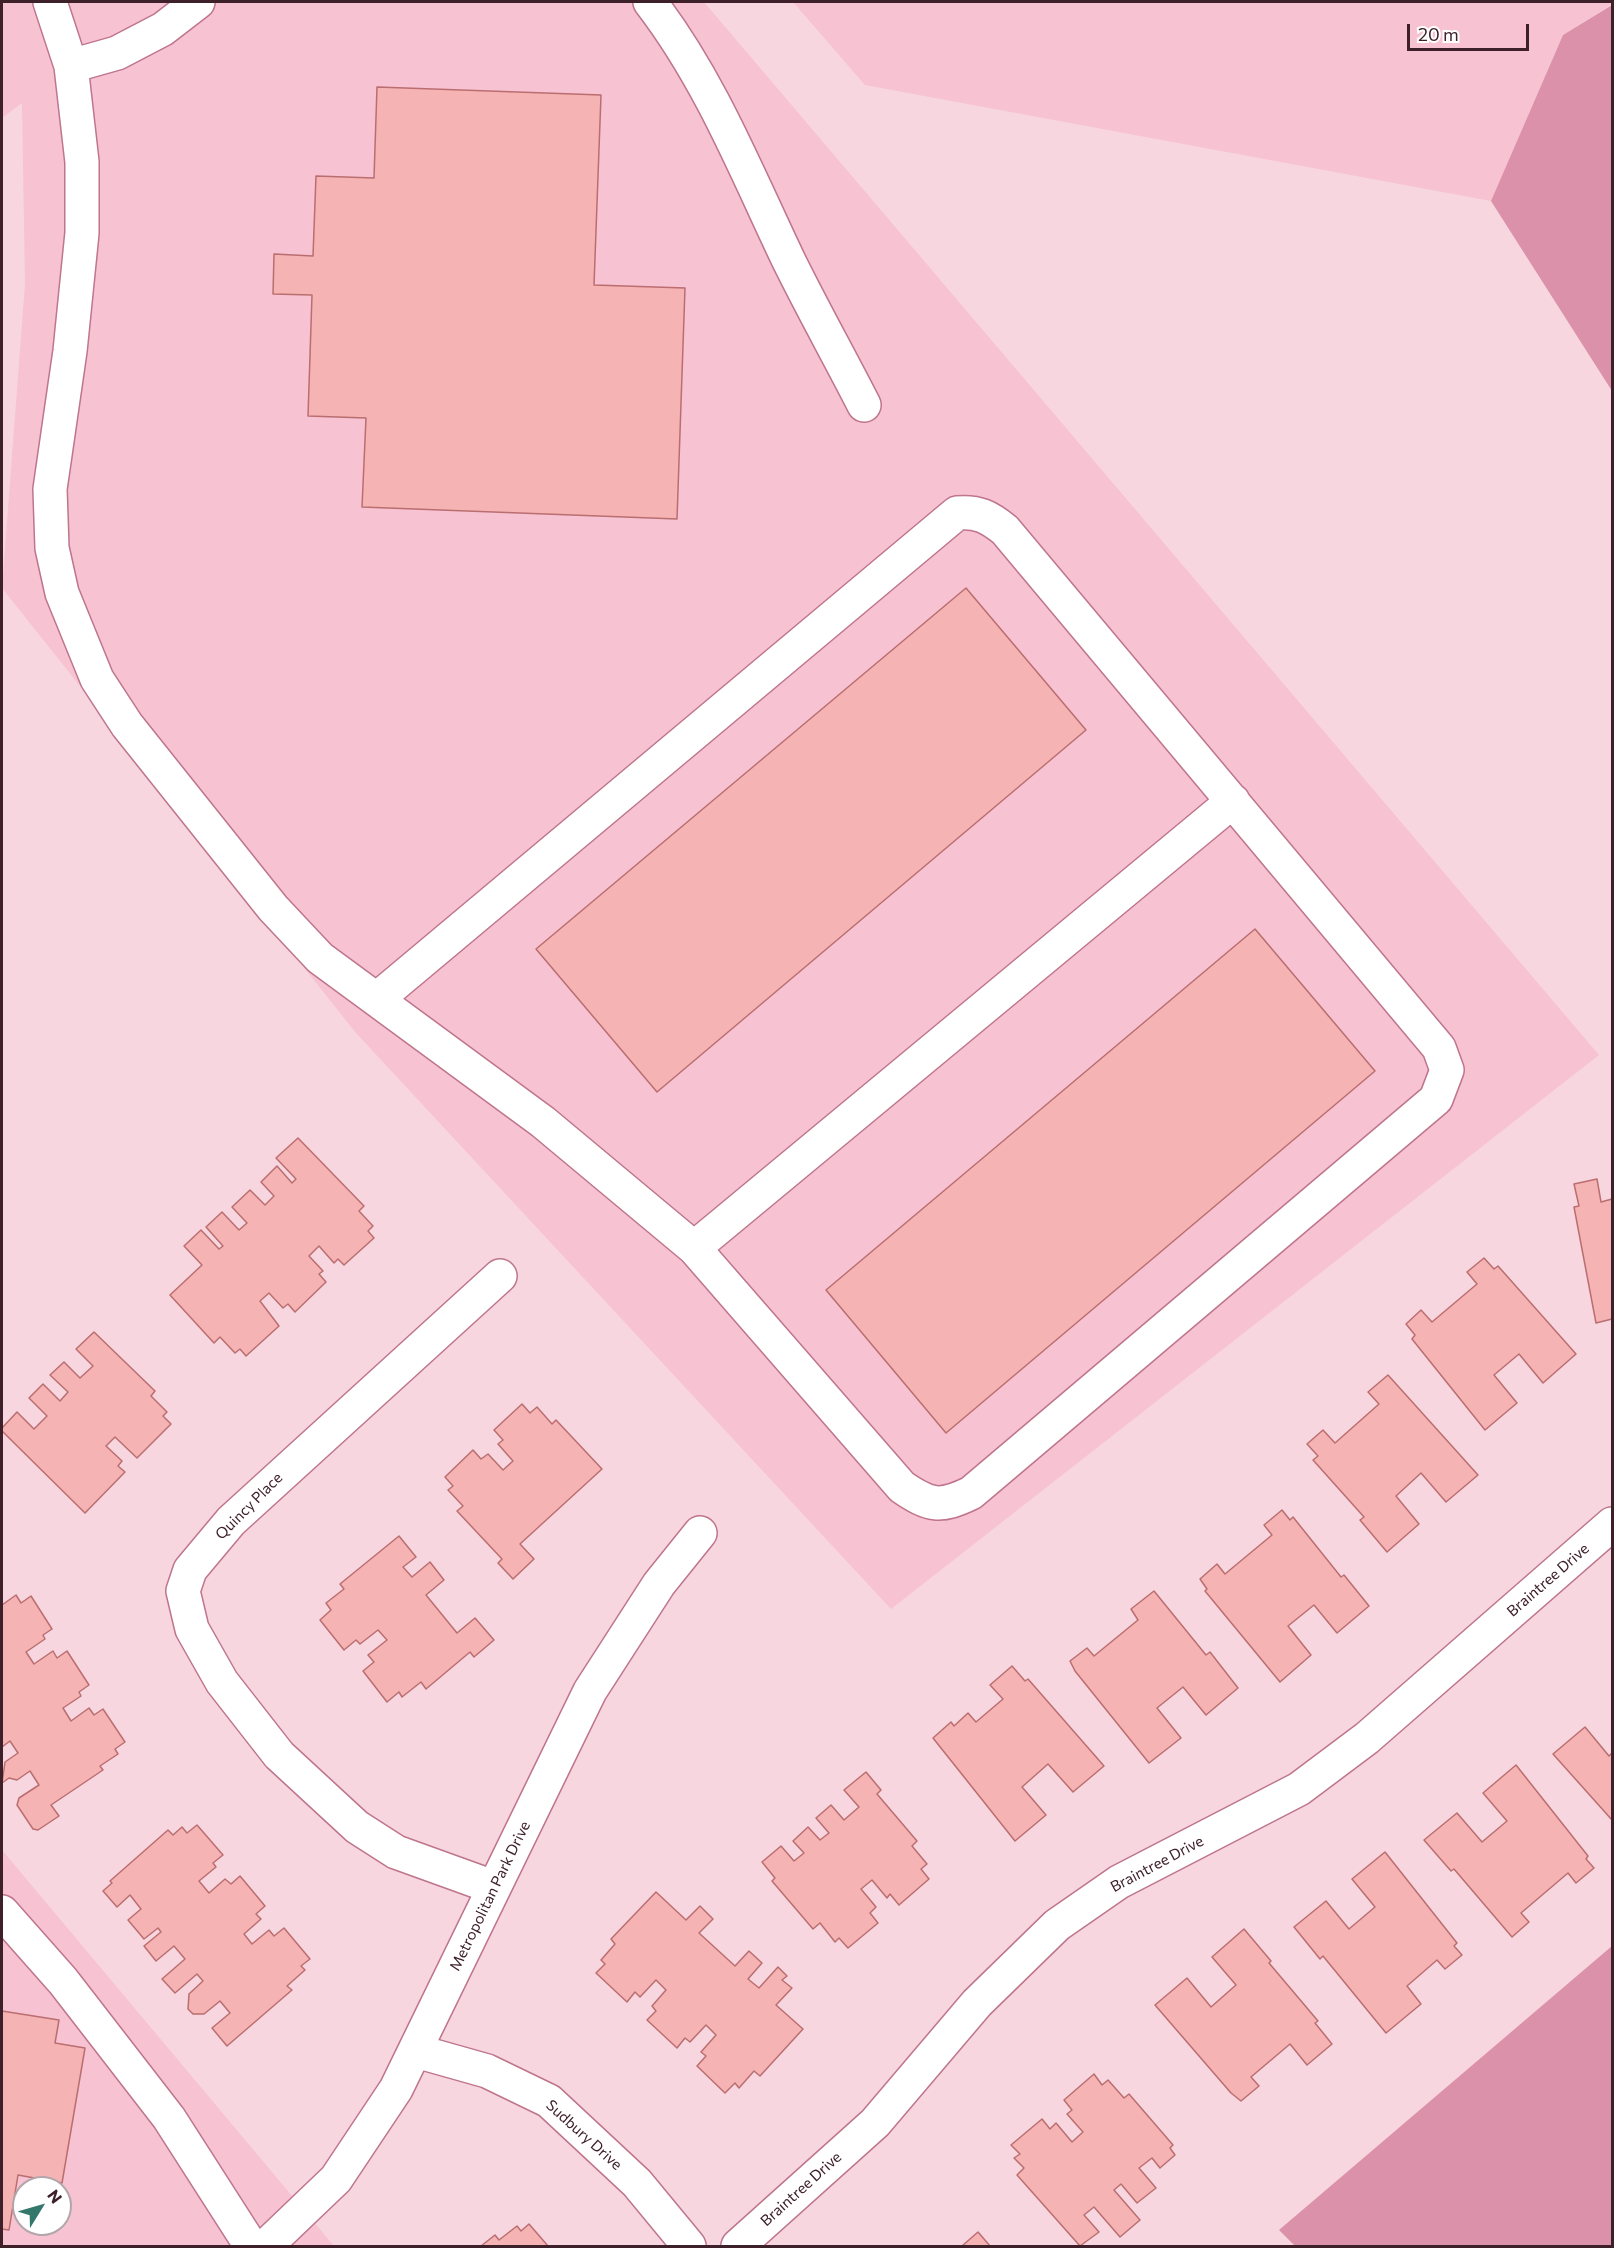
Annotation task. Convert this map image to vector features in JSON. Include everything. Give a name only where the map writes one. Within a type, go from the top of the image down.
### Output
[{"type":"street","points":[[50,2],[71,66],[82,162],[82,233],[70,351],[50,489],[52,548],[62,593],[97,678],[127,725],[273,908],[320,958],[543,1122],[694,1248],[902,1487],[924,1502],[949,1504],[971,1493],[1436,1099],[1447,1070],[1439,1048],[1005,530],[992,519],[974,511],[957,513],[377,999]]},
{"type":"street","points":[[71,66],[117,53],[163,29],[198,2]]},
{"type":"street","points":[[650,2],[669,27],[724,120],[789,260],[864,405]]},
{"type":"street","points":[[694,1248],[1233,801]]},
{"type":"street","name":"Quincy Place","points":[[493,1887],[396,1852],[357,1827],[279,1755],[222,1682],[192,1629],[183,1591],[190,1570],[231,1521],[500,1276]]},
{"type":"street","name":"Braintree Drive","points":[[738,2247],[875,2123],[977,2003],[1057,1925],[1119,1882],[1299,1790],[1367,1738],[1612,1524]]},
{"type":"street","name":"Metropolitan Park Drive","points":[[268,2245],[336,2179],[396,2090],[590,1691],[659,1584],[700,1533]]},
{"type":"street","points":[[2,1912],[63,1981],[268,2245]]},
{"type":"street","name":"Sudbury Drive","points":[[416,2051],[488,2071],[549,2101],[637,2183],[689,2247]]},
{"type":"shaded area","points":[[2,2],[704,2],[1599,1055],[891,1609],[356,1033],[2,588],[25,284],[22,103],[2,118]]},
{"type":"shaded area","points":[[793,2],[1612,2],[1612,4],[1563,35],[1491,201],[865,85]]},
{"type":"shaded area","points":[[1612,5],[1612,391],[1491,201],[1563,35]]},
{"type":"shaded area","points":[[2,1850],[334,2246],[2,2246]]},
{"type":"shaded area","points":[[1612,1946],[1612,2246],[1295,2246],[1279,2230]]},
{"type":"building","points":[[377,87],[601,95],[594,285],[685,288],[677,519],[362,507],[366,418],[308,416],[312,295],[273,294],[274,254],[313,256],[316,176],[374,178]]},
{"type":"building","points":[[966,588],[1086,730],[657,1092],[536,949]]},
{"type":"building","points":[[1255,929],[1375,1071],[946,1433],[826,1290]]},
{"type":"building","points":[[298,1138],[364,1206],[359,1211],[373,1226],[368,1231],[374,1238],[344,1265],[338,1259],[334,1263],[319,1246],[309,1256],[323,1271],[319,1274],[326,1282],[295,1312],[288,1304],[283,1308],[269,1293],[260,1301],[279,1326],[246,1356],[240,1349],[235,1353],[220,1337],[214,1343],[170,1295],[202,1265],[184,1246],[201,1230],[219,1249],[223,1246],[206,1227],[222,1212],[239,1230],[247,1223],[232,1207],[250,1190],[265,1205],[274,1196],[261,1182],[277,1166],[292,1183],[296,1179],[276,1158]]},
{"type":"building","points":[[1597,1179],[1601,1202],[1612,1199],[1612,1319],[1596,1323],[1574,1207],[1579,1206],[1574,1184]]},
{"type":"building","points":[[1484,1258],[1494,1269],[1498,1266],[1576,1354],[1543,1383],[1519,1354],[1494,1375],[1517,1403],[1485,1430],[1412,1339],[1415,1335],[1406,1324],[1421,1310],[1432,1322],[1477,1284],[1467,1272]]},
{"type":"building","points":[[94,1332],[155,1391],[151,1396],[167,1412],[163,1416],[171,1424],[137,1458],[115,1437],[106,1446],[122,1461],[118,1466],[125,1472],[85,1513],[2,1431],[2,1428],[17,1412],[34,1429],[47,1416],[29,1398],[43,1384],[60,1401],[68,1392],[50,1375],[64,1362],[80,1378],[93,1366],[76,1349]]},
{"type":"building","points":[[1388,1375],[1478,1475],[1446,1502],[1421,1473],[1396,1496],[1419,1524],[1387,1552],[1360,1520],[1364,1517],[1313,1460],[1318,1456],[1307,1444],[1323,1430],[1335,1443],[1379,1404],[1368,1392]]},
{"type":"building","points":[[522,1404],[530,1413],[537,1407],[552,1424],[556,1420],[602,1469],[520,1544],[534,1559],[513,1579],[498,1563],[502,1559],[457,1511],[463,1506],[448,1490],[453,1486],[445,1477],[473,1450],[481,1459],[488,1454],[503,1470],[513,1461],[498,1444],[503,1440],[494,1430]]},
{"type":"building","points":[[1282,1510],[1290,1520],[1293,1517],[1341,1577],[1344,1575],[1369,1606],[1337,1633],[1314,1605],[1288,1626],[1311,1655],[1280,1682],[1205,1591],[1207,1589],[1200,1579],[1217,1564],[1225,1574],[1272,1535],[1264,1525]]},
{"type":"building","points":[[399,1536],[416,1557],[403,1567],[412,1577],[430,1562],[444,1580],[426,1595],[457,1633],[475,1618],[494,1640],[474,1657],[470,1652],[426,1689],[421,1682],[402,1697],[399,1692],[387,1702],[363,1671],[374,1662],[368,1655],[387,1640],[378,1630],[360,1644],[356,1640],[344,1650],[320,1620],[331,1610],[326,1603],[344,1589],[340,1584]]},
{"type":"building","points":[[1154,1591],[1206,1655],[1210,1652],[1238,1688],[1206,1715],[1183,1687],[1157,1708],[1181,1738],[1149,1763],[1075,1671],[1070,1661],[1087,1648],[1094,1656],[1138,1620],[1131,1609]]},
{"type":"building","points":[[16,1595],[21,1603],[31,1596],[52,1629],[43,1635],[45,1639],[26,1652],[34,1664],[53,1651],[57,1658],[67,1651],[89,1685],[79,1692],[81,1696],[63,1708],[71,1721],[89,1708],[94,1715],[103,1709],[125,1742],[115,1749],[118,1754],[100,1766],[103,1770],[51,1805],[59,1816],[38,1830],[33,1829],[17,1805],[19,1798],[39,1785],[30,1771],[17,1780],[9,1778],[2,1783],[5,1762],[18,1753],[10,1741],[2,1747],[2,1605]]},
{"type":"building","points":[[1012,1666],[1025,1681],[1028,1679],[1104,1766],[1073,1792],[1048,1764],[1022,1787],[1046,1815],[1015,1841],[933,1738],[951,1722],[954,1726],[968,1713],[976,1722],[1003,1699],[990,1685]]},
{"type":"building","points":[[1585,1727],[1609,1756],[1612,1753],[1612,1820],[1553,1754]]},
{"type":"building","points":[[1516,1765],[1588,1856],[1586,1859],[1594,1868],[1576,1883],[1568,1873],[1521,1913],[1529,1922],[1512,1937],[1454,1869],[1451,1871],[1424,1840],[1457,1813],[1482,1842],[1507,1821],[1483,1793]]},
{"type":"building","points":[[866,1772],[881,1790],[877,1794],[917,1841],[912,1846],[927,1864],[921,1869],[929,1879],[899,1905],[890,1894],[887,1898],[872,1880],[861,1889],[876,1907],[870,1913],[878,1923],[848,1948],[839,1938],[835,1942],[820,1923],[813,1929],[772,1881],[775,1878],[762,1862],[781,1846],[794,1861],[804,1853],[793,1841],[808,1827],[820,1840],[829,1833],[816,1818],[831,1805],[844,1820],[859,1807],[844,1790]]},
{"type":"building","points":[[197,1825],[223,1855],[213,1863],[216,1867],[199,1881],[209,1893],[225,1879],[231,1884],[240,1876],[265,1906],[256,1914],[261,1919],[244,1934],[252,1944],[269,1930],[274,1936],[284,1928],[310,1959],[301,1966],[305,1970],[287,1986],[292,1990],[227,2046],[212,2028],[230,2013],[220,2001],[204,2014],[193,2014],[188,2009],[189,1994],[203,1981],[197,1974],[175,1993],[162,1979],[185,1959],[174,1946],[156,1961],[144,1946],[161,1932],[158,1928],[144,1939],[128,1920],[141,1909],[130,1895],[117,1907],[103,1891],[112,1883],[110,1881],[168,1830],[173,1835],[182,1827],[187,1833]]},
{"type":"building","points":[[1385,1852],[1457,1943],[1454,1946],[1462,1955],[1445,1969],[1437,1960],[1407,1986],[1421,2004],[1386,2033],[1323,1956],[1320,1959],[1294,1927],[1326,1901],[1349,1929],[1375,1907],[1352,1879]]},
{"type":"building","points":[[656,1892],[686,1920],[700,1906],[713,1919],[699,1933],[735,1966],[749,1951],[762,1963],[748,1979],[759,1988],[778,1967],[787,1976],[782,1980],[792,1988],[776,2005],[803,2029],[760,2076],[754,2071],[739,2088],[735,2083],[725,2093],[697,2066],[706,2056],[701,2052],[716,2035],[706,2025],[690,2042],[685,2038],[677,2048],[647,2020],[656,2011],[652,2006],[666,1990],[656,1980],[640,1997],[635,1992],[627,2002],[596,1973],[605,1964],[601,1960],[615,1944],[611,1939]]},
{"type":"building","points":[[1244,1929],[1271,1961],[1269,1963],[1318,2021],[1315,2023],[1332,2044],[1307,2065],[1290,2044],[1251,2077],[1259,2086],[1241,2101],[1231,2093],[1155,2005],[1187,1978],[1211,2007],[1236,1985],[1212,1957]]},
{"type":"building","points":[[2,2011],[59,2020],[55,2043],[85,2048],[63,2176],[12,2176],[12,2212],[9,2230],[2,2229]]},
{"type":"building","points":[[1094,2074],[1102,2085],[1108,2080],[1124,2098],[1129,2094],[1173,2145],[1170,2148],[1175,2155],[1160,2168],[1152,2158],[1139,2168],[1156,2188],[1137,2203],[1121,2184],[1114,2190],[1140,2220],[1120,2237],[1094,2207],[1084,2215],[1099,2232],[1080,2246],[1017,2175],[1024,2168],[1014,2158],[1020,2154],[1011,2145],[1042,2119],[1050,2129],[1056,2123],[1072,2142],[1083,2132],[1067,2114],[1072,2110],[1064,2100]]},
{"type":"building","points":[[529,2224],[548,2246],[481,2246],[495,2235],[499,2240],[517,2226],[521,2231]]},
{"type":"building","points":[[978,2232],[990,2246],[962,2246]]}]
